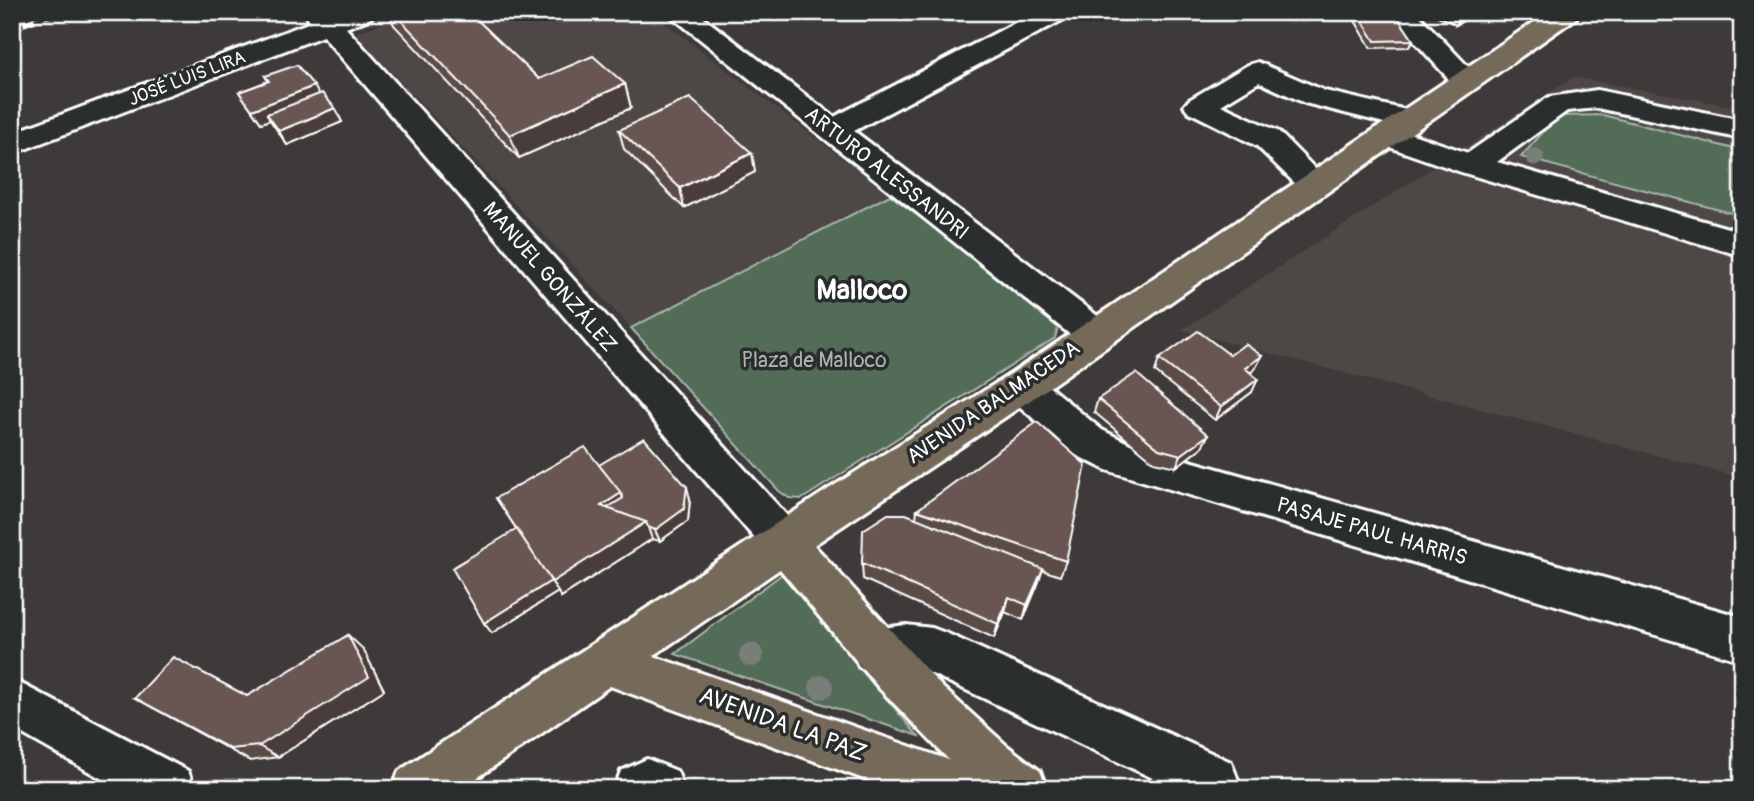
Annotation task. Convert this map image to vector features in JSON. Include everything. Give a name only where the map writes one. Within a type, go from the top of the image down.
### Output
[{"type":"main road","name":"AVENIDA BALMACEDA","points":[[417,789],[784,542],[1022,386],[1466,81],[1554,14]]},
{"type":"main road","points":[[784,542],[875,651],[967,745],[1022,789]]},
{"type":"main road","name":"AVENIDA LA PAZ","points":[[604,662],[960,789]]},
{"type":"street","name":"JOSÉ LUIS LIRA","points":[[12,144],[322,18],[362,12]]},
{"type":"street","name":"ARTURO ALESSANDRI","points":[[679,12],[1096,334]]},
{"type":"street","points":[[831,131],[1057,12]]},
{"type":"street","points":[[1404,13],[1466,81]]},
{"type":"street","name":"MANUEL GONZÁLEZ","points":[[322,18],[784,542]]},
{"type":"street","points":[[1472,165],[1559,103],[1597,99],[1742,130]]},
{"type":"street","points":[[1314,184],[1268,139],[1285,115],[1357,110],[1472,165],[1742,244]]},
{"type":"street","name":"PASAJE PAUL HARRIS","points":[[1022,386],[1088,442],[1120,458],[1742,639]]},
{"type":"street","points":[[875,651],[906,647],[932,650],[1213,780]]},
{"type":"street","points":[[12,702],[170,789]]},
{"type":"street","points":[[639,789],[647,784],[659,789]]},
{"type":"shaded area","points":[[414,12],[651,12],[890,195],[631,328],[355,33]]},
{"type":"shaded area","points":[[1574,77],[1742,108],[1742,478],[1181,330]]},
{"type":"green space","points":[[1603,115],[1742,151],[1742,216],[1521,157],[1557,116]]},
{"type":"green space","name":"Plaza de Malloco","points":[[890,195],[1057,318],[1055,338],[802,499],[789,498],[779,491],[631,328]]},
{"type":"green space","points":[[782,574],[918,736],[675,654]]},
{"type":"building","points":[[393,12],[469,12],[539,79],[593,56],[625,84],[510,135]]},
{"type":"building","points":[[1357,12],[1394,12],[1413,40],[1375,41]]},
{"type":"building","points":[[1448,12],[1469,12],[1460,18]]},
{"type":"building","points":[[297,65],[314,86],[252,110],[239,92],[269,81],[265,76]]},
{"type":"building","points":[[322,93],[335,108],[279,131],[267,114]]},
{"type":"building","points":[[690,98],[752,153],[680,188],[619,130]]},
{"type":"building","points":[[1198,331],[1230,355],[1245,344],[1262,356],[1245,368],[1258,379],[1221,407],[1159,359]]},
{"type":"building","points":[[1136,373],[1208,435],[1181,455],[1159,449],[1098,399]]},
{"type":"building","points":[[1037,422],[1086,465],[1066,561],[917,510]]},
{"type":"building","points":[[644,438],[687,487],[684,509],[655,530],[648,527],[646,522],[607,508],[623,498],[599,465]]},
{"type":"building","points":[[585,447],[621,493],[601,506],[646,522],[552,582],[496,498]]},
{"type":"building","points":[[888,514],[906,514],[1043,569],[1027,605],[1009,597],[998,624],[862,563],[863,530]]},
{"type":"building","points":[[517,529],[551,581],[484,623],[452,568]]},
{"type":"building","points":[[348,635],[369,677],[259,746],[230,749],[135,698],[173,657],[247,696]]},
{"type":"railway","points":[[12,28],[58,12]]},
{"type":"district","name":"Malloco","points":[[862,289]]}]
